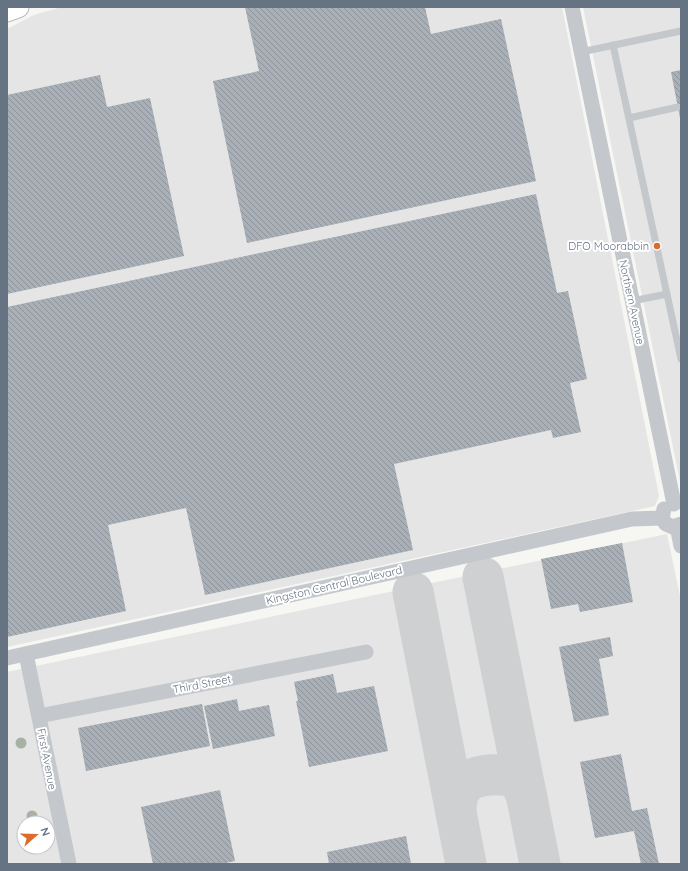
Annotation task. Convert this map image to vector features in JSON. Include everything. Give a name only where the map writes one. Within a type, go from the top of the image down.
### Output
[{"type":"main road","points":[[7,11],[18,7]]},
{"type":"street","name":"Northern Avenue","points":[[572,7],[632,302],[677,505]]},
{"type":"street","points":[[677,505],[664,508],[662,518],[669,526],[679,525],[681,546]]},
{"type":"street","name":"Kingston Central Boulevard","points":[[7,658],[632,519],[662,518]]},
{"type":"street","name":"Third Street","points":[[39,716],[366,652]]},
{"type":"street","name":"First Avenue","points":[[26,654],[68,864]]},
{"type":"lane","points":[[581,52],[681,31]]},
{"type":"lane","points":[[613,45],[681,359]]},
{"type":"lane","points":[[629,118],[678,108]]},
{"type":"lane","points":[[632,302],[667,294]]},
{"type":"shaded area","points":[[62,7],[562,7],[659,496],[655,506],[7,647],[7,29],[34,15]]},
{"type":"shaded area","name":"DFO Moorabbin","points":[[583,7],[681,7],[681,486]]},
{"type":"shaded area","points":[[667,534],[681,601],[681,864],[7,864],[7,672]]},
{"type":"building","points":[[245,7],[425,7],[431,34],[501,19],[536,181],[247,243],[213,81],[259,71]]},
{"type":"building","points":[[681,70],[681,118],[680,118],[671,72]]},
{"type":"building","points":[[100,75],[107,107],[150,98],[184,256],[7,294],[7,95]]},
{"type":"building","points":[[536,194],[557,293],[568,291],[587,379],[570,383],[581,432],[553,438],[551,430],[394,464],[413,550],[205,595],[186,508],[108,525],[126,611],[7,637],[7,307]]},
{"type":"building","points":[[622,543],[633,602],[580,612],[578,604],[551,609],[541,559]]},
{"type":"building","points":[[610,637],[613,656],[599,659],[609,715],[574,722],[559,647]]},
{"type":"building","points":[[333,674],[337,693],[374,686],[388,751],[309,767],[296,701],[298,701],[294,682]]},
{"type":"building","points":[[237,699],[239,711],[269,705],[275,736],[213,749],[204,706]]},
{"type":"building","points":[[202,704],[210,746],[86,771],[78,728]]},
{"type":"building","points":[[621,754],[632,811],[647,808],[659,864],[641,864],[634,831],[595,838],[580,762]]},
{"type":"building","points":[[220,790],[235,861],[221,864],[153,864],[141,807]]},
{"type":"building","points":[[406,836],[411,864],[329,864],[327,852]]},
{"type":"taxiway","points":[[483,577],[540,864]]},
{"type":"taxiway","points":[[413,592],[466,864]]},
{"type":"taxiway","points":[[456,810],[456,802],[461,788],[467,782],[478,777],[500,775],[513,778],[521,784],[527,797]]},
{"type":"place","name":"DFO Moorabbin","points":[[657,246]]}]
